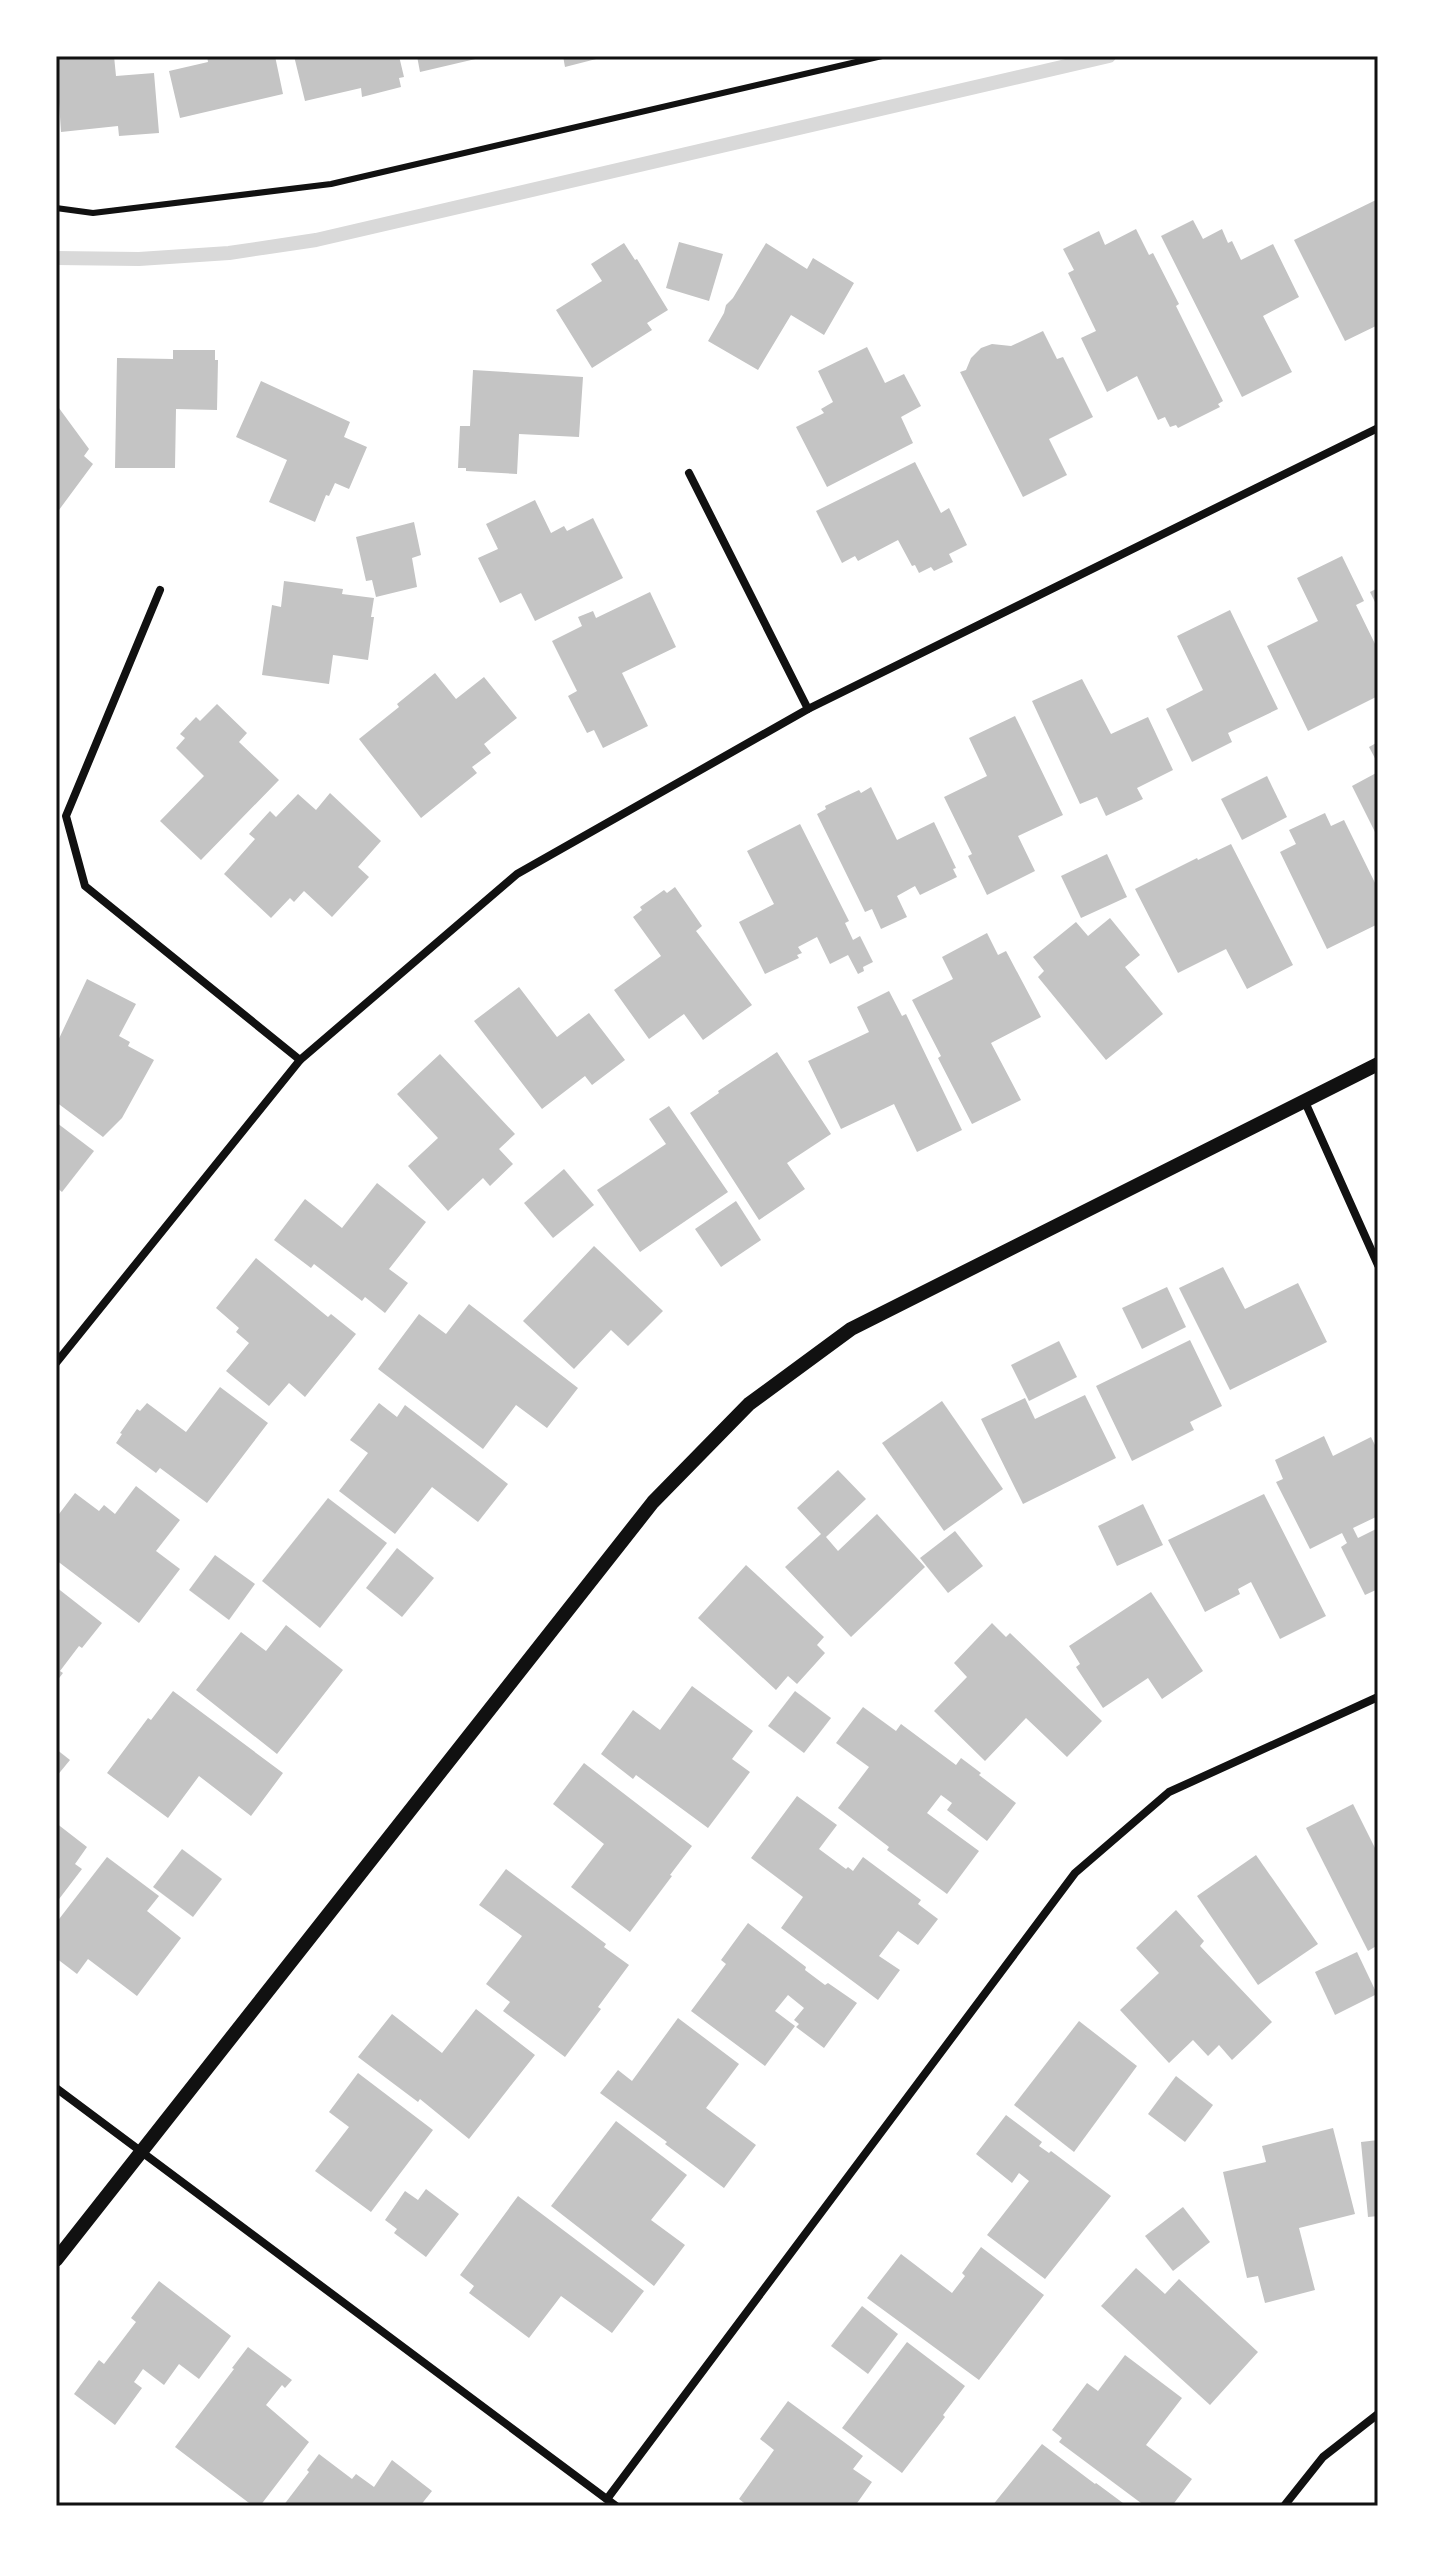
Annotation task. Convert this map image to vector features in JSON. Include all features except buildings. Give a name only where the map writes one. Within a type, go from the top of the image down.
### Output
[{"type":"street","points":[[56,1363],[300,1060],[517,874],[808,709],[1378,428]]},
{"type":"street","points":[[689,473],[808,709]]},
{"type":"street","points":[[160,590],[66,816],[85,886],[300,1060]]},
{"type":"street","points":[[56,2260],[653,1502],[749,1404],[851,1329],[1378,1064]]},
{"type":"street","points":[[1305,1102],[1378,1265]]},
{"type":"street","points":[[607,2499],[1075,1873],[1169,1792],[1378,1697]]},
{"type":"street","points":[[56,2088],[616,2506]]},
{"type":"street","points":[[1284,2506],[1323,2457],[1378,2414]]},
{"type":"lane","points":[[56,208],[93,213],[331,184],[882,56]]},
{"type":"waterway","points":[[56,258],[139,259],[229,253],[316,240],[1109,56]]}]
